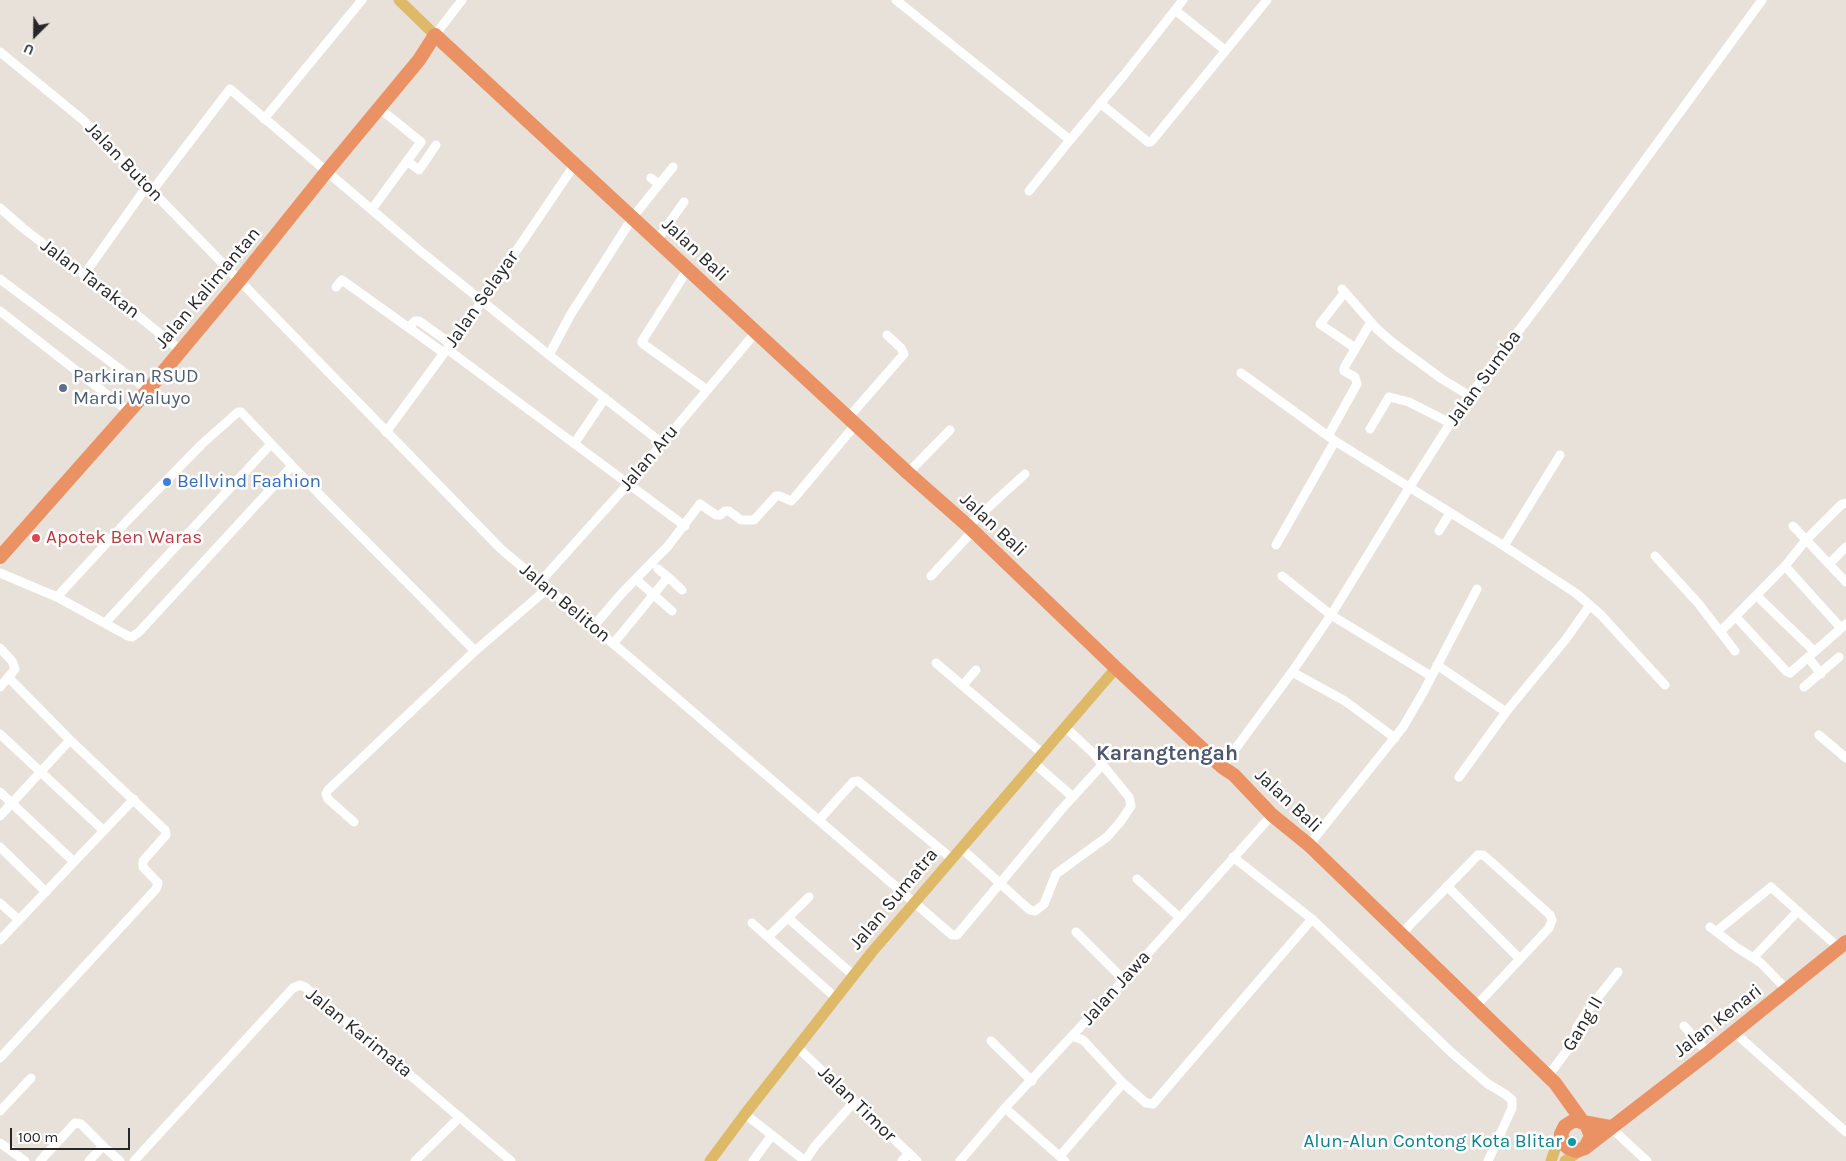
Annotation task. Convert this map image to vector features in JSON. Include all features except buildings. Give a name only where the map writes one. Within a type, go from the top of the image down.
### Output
[{"type":"highway","name":"Jalan Kalimantan","points":[[0,557],[148,390],[239,281],[327,170],[419,60],[435,35]]},
{"type":"highway","name":"Jalan Bali","points":[[435,35],[908,473],[970,528],[1116,668],[1229,771],[1272,815],[1309,845],[1551,1080],[1582,1122]]},
{"type":"highway","name":"Jalan Kenari","points":[[1585,1148],[1844,944]]},
{"type":"highway","points":[[1551,1080],[1564,1110],[1562,1139],[1567,1147],[1576,1150],[1585,1148],[1590,1141],[1591,1132],[1586,1124],[1582,1122]]},
{"type":"highway","points":[[1562,1130],[1573,1121],[1610,1127]]},
{"type":"main road","name":"Jalan Bali","points":[[399,0],[435,35]]},
{"type":"main road","name":"Jalan Sumatra","points":[[710,1161],[853,975],[951,858],[1035,764],[1116,668]]},
{"type":"main road","points":[[1551,1161],[1562,1130]]},
{"type":"main road","points":[[1565,1161],[1585,1148]]},
{"type":"street","points":[[264,119],[362,0]]},
{"type":"street","points":[[435,35],[462,0]]},
{"type":"street","points":[[896,0],[1070,140]]},
{"type":"street","points":[[1029,191],[1183,0]]},
{"type":"street","points":[[1100,103],[1148,142],[1151,142],[1267,0]]},
{"type":"street","name":"Jalan Sumba","points":[[1229,771],[1331,615],[1450,423],[1762,0]]},
{"type":"street","points":[[1175,10],[1225,50]]},
{"type":"street","name":"Jalan Buton","points":[[0,52],[83,120],[239,281]]},
{"type":"street","points":[[84,274],[149,188],[229,89],[327,170],[419,250],[662,443]]},
{"type":"street","points":[[372,209],[421,142],[379,108]]},
{"type":"street","points":[[407,161],[419,170],[436,145]]},
{"type":"street","name":"Jalan Selayar","points":[[386,432],[483,300],[575,164]]},
{"type":"street","points":[[549,355],[572,314],[633,217],[673,167]]},
{"type":"street","points":[[651,178],[659,184]]},
{"type":"street","points":[[657,240],[684,202]]},
{"type":"street","name":"Jalan Tarakan","points":[[0,208],[24,229],[180,350]]},
{"type":"street","points":[[688,269],[642,343],[707,390]]},
{"type":"street","points":[[336,287],[342,280],[447,349],[685,526]]},
{"type":"street","name":"Jalan Beliton","points":[[239,281],[501,549],[952,936],[956,936],[1000,884]]},
{"type":"street","points":[[2,284],[148,390]]},
{"type":"street","points":[[1355,348],[1320,324],[1344,290],[1371,322],[1393,343],[1442,379],[1470,396]]},
{"type":"street","points":[[0,311],[128,411]]},
{"type":"street","points":[[411,325],[419,321],[447,349]]},
{"type":"street","points":[[1276,545],[1332,438],[1357,384],[1355,377],[1344,372],[1355,348],[1371,322]]},
{"type":"street","name":"Jalan Aru","points":[[540,582],[629,483],[756,332]]},
{"type":"street","points":[[593,627],[685,526],[700,504],[716,516],[729,511],[741,520],[754,520],[776,496],[791,501],[904,354],[901,348],[887,336]]},
{"type":"street","points":[[1240,373],[1332,438],[1423,497],[1504,546],[1576,594],[1590,605],[1665,685]]},
{"type":"street","points":[[1370,429],[1389,397],[1409,402],[1450,423]]},
{"type":"street","points":[[574,444],[605,398]]},
{"type":"street","points":[[57,597],[126,522],[235,412],[241,412],[475,651]]},
{"type":"street","points":[[908,473],[950,430]]},
{"type":"street","points":[[105,623],[271,444]]},
{"type":"street","points":[[1504,546],[1560,456]]},
{"type":"street","points":[[0,573],[57,597],[132,637],[139,632],[292,466]]},
{"type":"street","points":[[931,576],[970,528],[1025,474]]},
{"type":"street","points":[[1720,632],[1757,596],[1806,540],[1842,504],[1846,503]]},
{"type":"street","points":[[1439,531],[1450,513]]},
{"type":"street","points":[[1793,526],[1846,582]]},
{"type":"street","points":[[1829,564],[1846,547]]},
{"type":"street","points":[[1655,556],[1698,603],[1735,652]]},
{"type":"street","points":[[1736,617],[1788,672],[1792,672],[1845,626],[1785,566]]},
{"type":"street","points":[[658,569],[682,590]]},
{"type":"street","points":[[1282,576],[1331,615],[1431,676]]},
{"type":"street","points":[[613,644],[668,577]]},
{"type":"street","points":[[638,581],[672,611]]},
{"type":"street","points":[[354,822],[328,800],[326,794],[328,790],[475,651],[547,589]]},
{"type":"street","points":[[1309,845],[1395,738],[1412,713],[1477,589]]},
{"type":"street","points":[[1757,596],[1811,654],[1821,674]]},
{"type":"street","points":[[1459,777],[1506,712],[1566,639],[1590,605]]},
{"type":"street","points":[[0,648],[15,669],[0,687]]},
{"type":"street","points":[[1804,688],[1839,657]]},
{"type":"street","points":[[936,663],[1043,754]]},
{"type":"street","points":[[1437,665],[1506,712]]},
{"type":"street","points":[[963,685],[976,670]]},
{"type":"street","points":[[1292,672],[1345,701],[1395,738]]},
{"type":"street","points":[[0,1058],[158,885],[156,880],[145,870],[143,864],[146,857],[165,837],[166,832],[134,799],[70,740],[9,678]]},
{"type":"street","points":[[961,848],[1030,910],[1035,912],[1044,904],[1056,874],[1107,837],[1121,821],[1131,806],[1129,797],[1093,753],[1065,727]]},
{"type":"street","points":[[0,734],[103,830]]},
{"type":"street","points":[[1819,735],[1846,758]]},
{"type":"street","points":[[0,816],[70,740]]},
{"type":"street","points":[[1035,764],[1073,797]]},
{"type":"street","points":[[1000,884],[1102,765]]},
{"type":"street","points":[[819,820],[853,782],[858,781],[951,858]]},
{"type":"street","points":[[0,792],[74,862]]},
{"type":"street","points":[[0,940],[134,799]]},
{"type":"street","name":"Jalan Jawa","points":[[960,1161],[1272,815]]},
{"type":"street","points":[[0,847],[46,892]]},
{"type":"street","points":[[1400,935],[1478,855],[1483,855],[1550,915],[1552,920],[1549,928],[1476,1006]]},
{"type":"street","points":[[1233,857],[1312,919],[1452,1053],[1488,1084],[1512,1100],[1512,1108],[1488,1161]]},
{"type":"street","points":[[1137,879],[1179,917]]},
{"type":"street","points":[[1447,886],[1520,959]]},
{"type":"street","points":[[1787,990],[1754,957],[1736,947],[1713,929],[1772,887],[1798,911],[1844,944]]},
{"type":"street","points":[[768,936],[809,898]]},
{"type":"street","points":[[0,903],[19,920]]},
{"type":"street","points":[[1754,957],[1798,911]]},
{"type":"street","points":[[788,918],[853,975]]},
{"type":"street","points":[[1072,1036],[1083,1040],[1146,1104],[1153,1104],[1312,919]]},
{"type":"street","points":[[752,923],[835,997]]},
{"type":"street","points":[[1076,932],[1124,980]]},
{"type":"street","name":"Gang II","points":[[1551,1080],[1572,1044],[1576,1027],[1618,972]]},
{"type":"street","name":"Jalan Karimata","points":[[134,1161],[293,988],[300,985],[305,987],[362,1034],[511,1161]]},
{"type":"street","points":[[1684,1026],[1708,1053]]},
{"type":"street","points":[[1734,1032],[1846,1132]]},
{"type":"street","points":[[991,1041],[1032,1081]]},
{"type":"street","name":"Jalan Timor","points":[[797,1047],[917,1161]]},
{"type":"street","points":[[0,1111],[30,1078]]},
{"type":"street","points":[[1006,1108],[1062,1159],[1123,1082]]},
{"type":"street","points":[[745,1114],[805,1161],[817,1144],[854,1102]]},
{"type":"street","points":[[415,1161],[460,1117]]},
{"type":"street","points":[[40,1161],[75,1123],[81,1124],[120,1161]]},
{"type":"street","points":[[1610,1127],[1648,1161]]},
{"type":"street","points":[[753,1161],[772,1134]]},
{"type":"street","points":[[0,1143],[25,1161]]},
{"type":"street","points":[[89,1161],[103,1146]]},
{"type":"street","points":[[902,1161],[909,1153]]},
{"type":"place","name":"Parkiran RSUD Mardi Waluyo","points":[[63,388]]},
{"type":"place","name":"Bellvind Faahion","points":[[167,482]]},
{"type":"place","name":"Apotek Ben Waras","points":[[36,538]]},
{"type":"place","name":"Alun-Alun Contong Kota Blitar","points":[[1572,1142]]},
{"type":"district","name":"Karangtengah","points":[[1167,754]]}]
